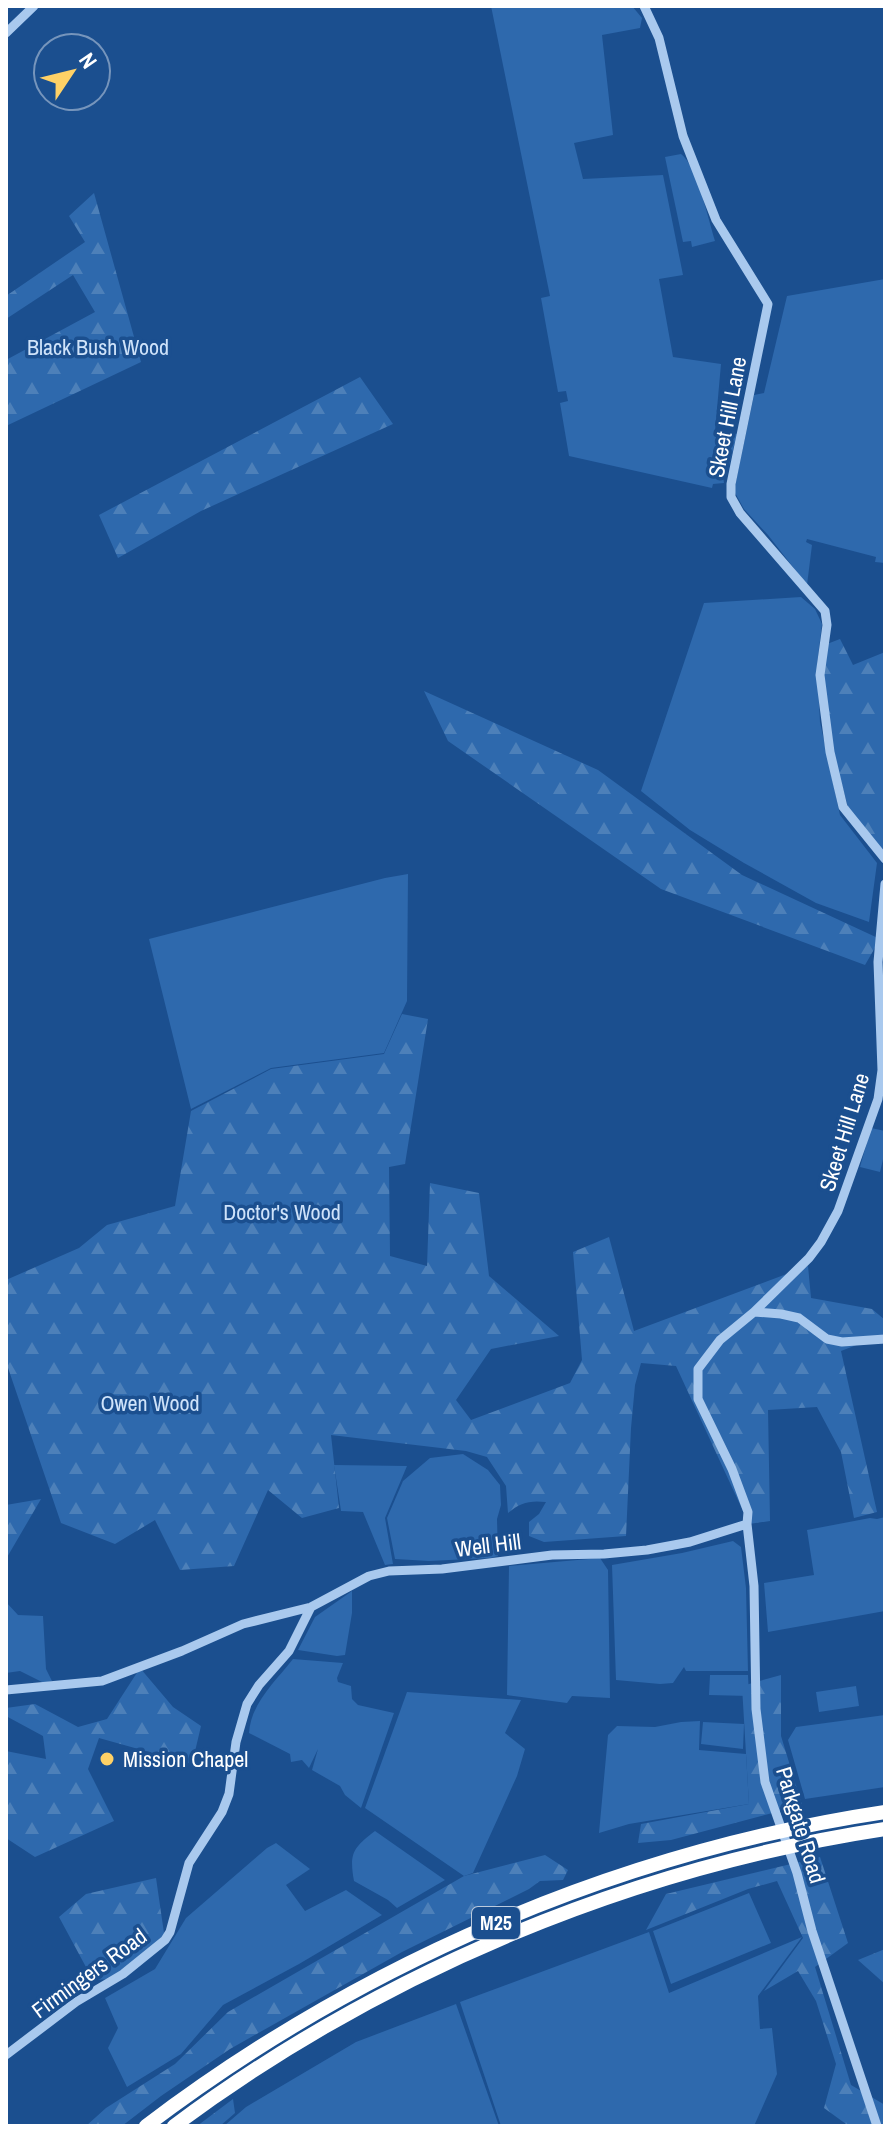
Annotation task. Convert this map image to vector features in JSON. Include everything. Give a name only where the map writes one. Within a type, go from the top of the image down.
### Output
[{"type":"highway","name":"M25","points":[[146,2126],[219,2074],[310,2017],[403,1966],[484,1928],[610,1880],[695,1853],[774,1833],[885,1812]]},
{"type":"highway","name":"M25","points":[[174,2126],[262,2065],[339,2019],[420,1976],[504,1938],[589,1904],[677,1875],[766,1852],[885,1829]]},
{"type":"street","points":[[6,33],[34,6]]},
{"type":"street","name":"Skeet Hill Lane","points":[[644,6],[659,38],[683,136],[716,220],[768,304],[731,484],[731,497],[740,513],[825,611],[827,625],[820,675],[830,752],[843,807],[885,859]]},
{"type":"street","name":"Skeet Hill Lane","points":[[754,1312],[821,1242],[838,1211],[878,1099],[882,1070],[878,962],[885,884]]},
{"type":"street","points":[[747,1524],[748,1512],[732,1469],[698,1399],[698,1369],[720,1340],[754,1312],[799,1318],[827,1339],[842,1342],[885,1339]]},
{"type":"street","name":"Well Hill","points":[[6,1690],[102,1681],[243,1624],[311,1607],[369,1576],[389,1571],[442,1569],[552,1555],[647,1550],[690,1542],[747,1524]]},
{"type":"street","name":"Parkgate Road","points":[[747,1524],[754,1586],[756,1709],[765,1782],[877,2126]]},
{"type":"street","name":"Firmingers Road","points":[[6,2055],[76,2002],[123,1974],[165,1940],[189,1863],[222,1812],[229,1794],[236,1742],[247,1704],[289,1651],[311,1607]]},
{"type":"green space","points":[[491,6],[632,6],[642,18],[640,28],[602,35],[613,135],[574,143],[583,179],[663,175],[683,275],[659,279],[673,357],[721,364],[715,431],[737,434],[727,473],[723,476],[724,483],[713,484],[712,488],[569,456],[560,403],[568,401],[566,391],[558,392],[541,298],[550,296]]},
{"type":"green space","points":[[681,154],[697,181],[715,241],[692,247],[691,241],[683,242],[665,157]]},
{"type":"green space","name":"Black Bush Wood","points":[[94,193],[141,362],[6,426],[6,360],[95,312],[73,275],[6,319],[6,296],[85,242],[69,216]]},
{"type":"green space","points":[[885,279],[885,563],[875,562],[876,557],[807,539],[806,542],[812,545],[807,585],[744,509],[734,491],[754,395],[764,393],[787,296]]},
{"type":"green space","points":[[360,377],[393,424],[201,511],[118,558],[99,515]]},
{"type":"green space","points":[[801,597],[815,609],[822,624],[817,665],[820,722],[840,815],[877,863],[869,922],[816,903],[744,863],[690,830],[641,791],[704,603]]},
{"type":"green space","points":[[840,639],[853,665],[885,652],[885,855],[848,807],[833,751],[822,675],[827,644]]},
{"type":"green space","points":[[424,691],[598,770],[742,875],[880,939],[865,965],[661,889],[448,741]]},
{"type":"green space","points":[[408,874],[407,1001],[384,1053],[271,1068],[191,1109],[149,939]]},
{"type":"green space","points":[[402,1014],[428,1019],[405,1164],[389,1167],[390,1256],[427,1266],[430,1183],[479,1193],[489,1276],[559,1336],[491,1349],[456,1400],[471,1420],[570,1383],[582,1360],[573,1252],[609,1237],[634,1331],[808,1266],[811,1298],[872,1309],[885,1320],[885,1334],[841,1351],[877,1512],[854,1518],[841,1452],[817,1407],[768,1410],[770,1521],[749,1524],[676,1366],[641,1363],[635,1385],[631,1428],[626,1536],[544,1542],[529,1536],[529,1522],[539,1514],[546,1502],[525,1503],[508,1513],[506,1486],[487,1457],[466,1451],[331,1435],[339,1508],[302,1518],[268,1490],[234,1566],[180,1570],[155,1520],[115,1544],[61,1523],[6,1362],[6,1280],[79,1248],[107,1225],[175,1206],[191,1111],[271,1069],[384,1054]]},
{"type":"green space","points":[[871,1128],[885,1131],[885,1151],[880,1172],[860,1167]]},
{"type":"green space","points":[[463,1454],[488,1470],[500,1485],[498,1556],[429,1561],[395,1559],[387,1518],[403,1481],[430,1458]]},
{"type":"green space","points":[[334,1465],[407,1466],[385,1518],[393,1564],[385,1565],[363,1512],[341,1511]]},
{"type":"green space","points":[[41,1499],[6,1559],[6,1505]]},
{"type":"green space","points":[[885,1517],[885,1611],[768,1632],[764,1583],[814,1575],[807,1530]]},
{"type":"green space","points":[[733,1541],[741,1547],[746,1588],[748,1671],[686,1671],[684,1667],[673,1683],[616,1680],[612,1565]]},
{"type":"green space","points":[[600,1558],[608,1570],[610,1698],[572,1696],[567,1703],[507,1695],[509,1566]]},
{"type":"green space","points":[[352,1591],[345,1655],[298,1650],[315,1617]]},
{"type":"green space","points":[[6,1602],[18,1615],[43,1616],[46,1669],[52,1681],[44,1683],[20,1671],[6,1673]]},
{"type":"green space","points":[[293,1659],[343,1663],[338,1682],[351,1686],[352,1699],[358,1705],[394,1713],[361,1808],[345,1795],[340,1786],[312,1770],[318,1749],[309,1768],[302,1760],[291,1762],[290,1754],[249,1733],[259,1702]]},
{"type":"green space","points":[[140,1668],[173,1707],[201,1726],[192,1764],[99,1738],[88,1769],[114,1821],[35,1857],[6,1838],[6,1751],[46,1759],[43,1736],[6,1716],[6,1708],[35,1704],[78,1727],[107,1719]]},
{"type":"green space","points":[[710,1675],[748,1675],[749,1696],[709,1695]]},
{"type":"green space","points":[[781,1675],[781,1736],[802,1805],[671,1840],[638,1843],[641,1824],[749,1804],[742,1686]]},
{"type":"green space","points":[[856,1686],[859,1706],[819,1712],[816,1692]]},
{"type":"green space","points":[[407,1692],[521,1700],[505,1733],[525,1749],[517,1776],[473,1873],[464,1876],[365,1808]]},
{"type":"green space","points":[[885,1715],[885,1787],[805,1799],[788,1740],[796,1727]]},
{"type":"green space","points":[[700,1721],[699,1750],[746,1754],[749,1804],[629,1824],[599,1833],[608,1735],[617,1726],[655,1727]]},
{"type":"green space","points":[[703,1722],[744,1724],[743,1749],[701,1744]]},
{"type":"green space","points":[[375,1831],[445,1880],[397,1908],[354,1881],[354,1852]]},
{"type":"green space","points":[[276,1843],[310,1869],[286,1885],[305,1911],[346,1890],[382,1915],[223,2005],[181,2054],[127,2087],[108,2048],[118,2028],[105,1998],[155,1969],[186,1918]]},
{"type":"green space","points":[[545,1855],[568,1870],[563,1880],[540,1881],[402,1952],[230,2049],[122,2126],[86,2126],[106,2108],[175,2064],[228,2012],[464,1876]]},
{"type":"green space","points":[[820,1857],[848,1943],[815,1967],[851,2085],[885,2105],[885,2126],[846,2124],[824,2108],[836,2064],[816,2001],[798,1971],[764,1991],[803,1938],[777,1881],[748,1889],[646,1930],[666,1894]]},
{"type":"green space","points":[[156,1878],[165,1940],[114,1979],[93,1980],[59,1917],[86,1894]]},
{"type":"green space","points":[[749,1893],[771,1943],[671,1984],[653,1931]]},
{"type":"green space","points":[[649,1932],[669,1993],[802,1937],[758,1996],[760,2029],[772,2028],[777,2074],[754,2126],[501,2126],[460,2002]]},
{"type":"green space","points":[[885,1949],[885,1984],[858,1960]]},
{"type":"green space","points":[[456,2004],[499,2126],[224,2126],[246,2107],[356,2042]]},
{"type":"green space","points":[[233,2099],[235,2113],[220,2126],[197,2126]]},
{"type":"place","name":"Mission Chapel","points":[[107,1759]]},
{"type":"park label","name":"Doctor's Wood","points":[[282,1212]]},
{"type":"park label","name":"Owen Wood","points":[[150,1403]]}]
